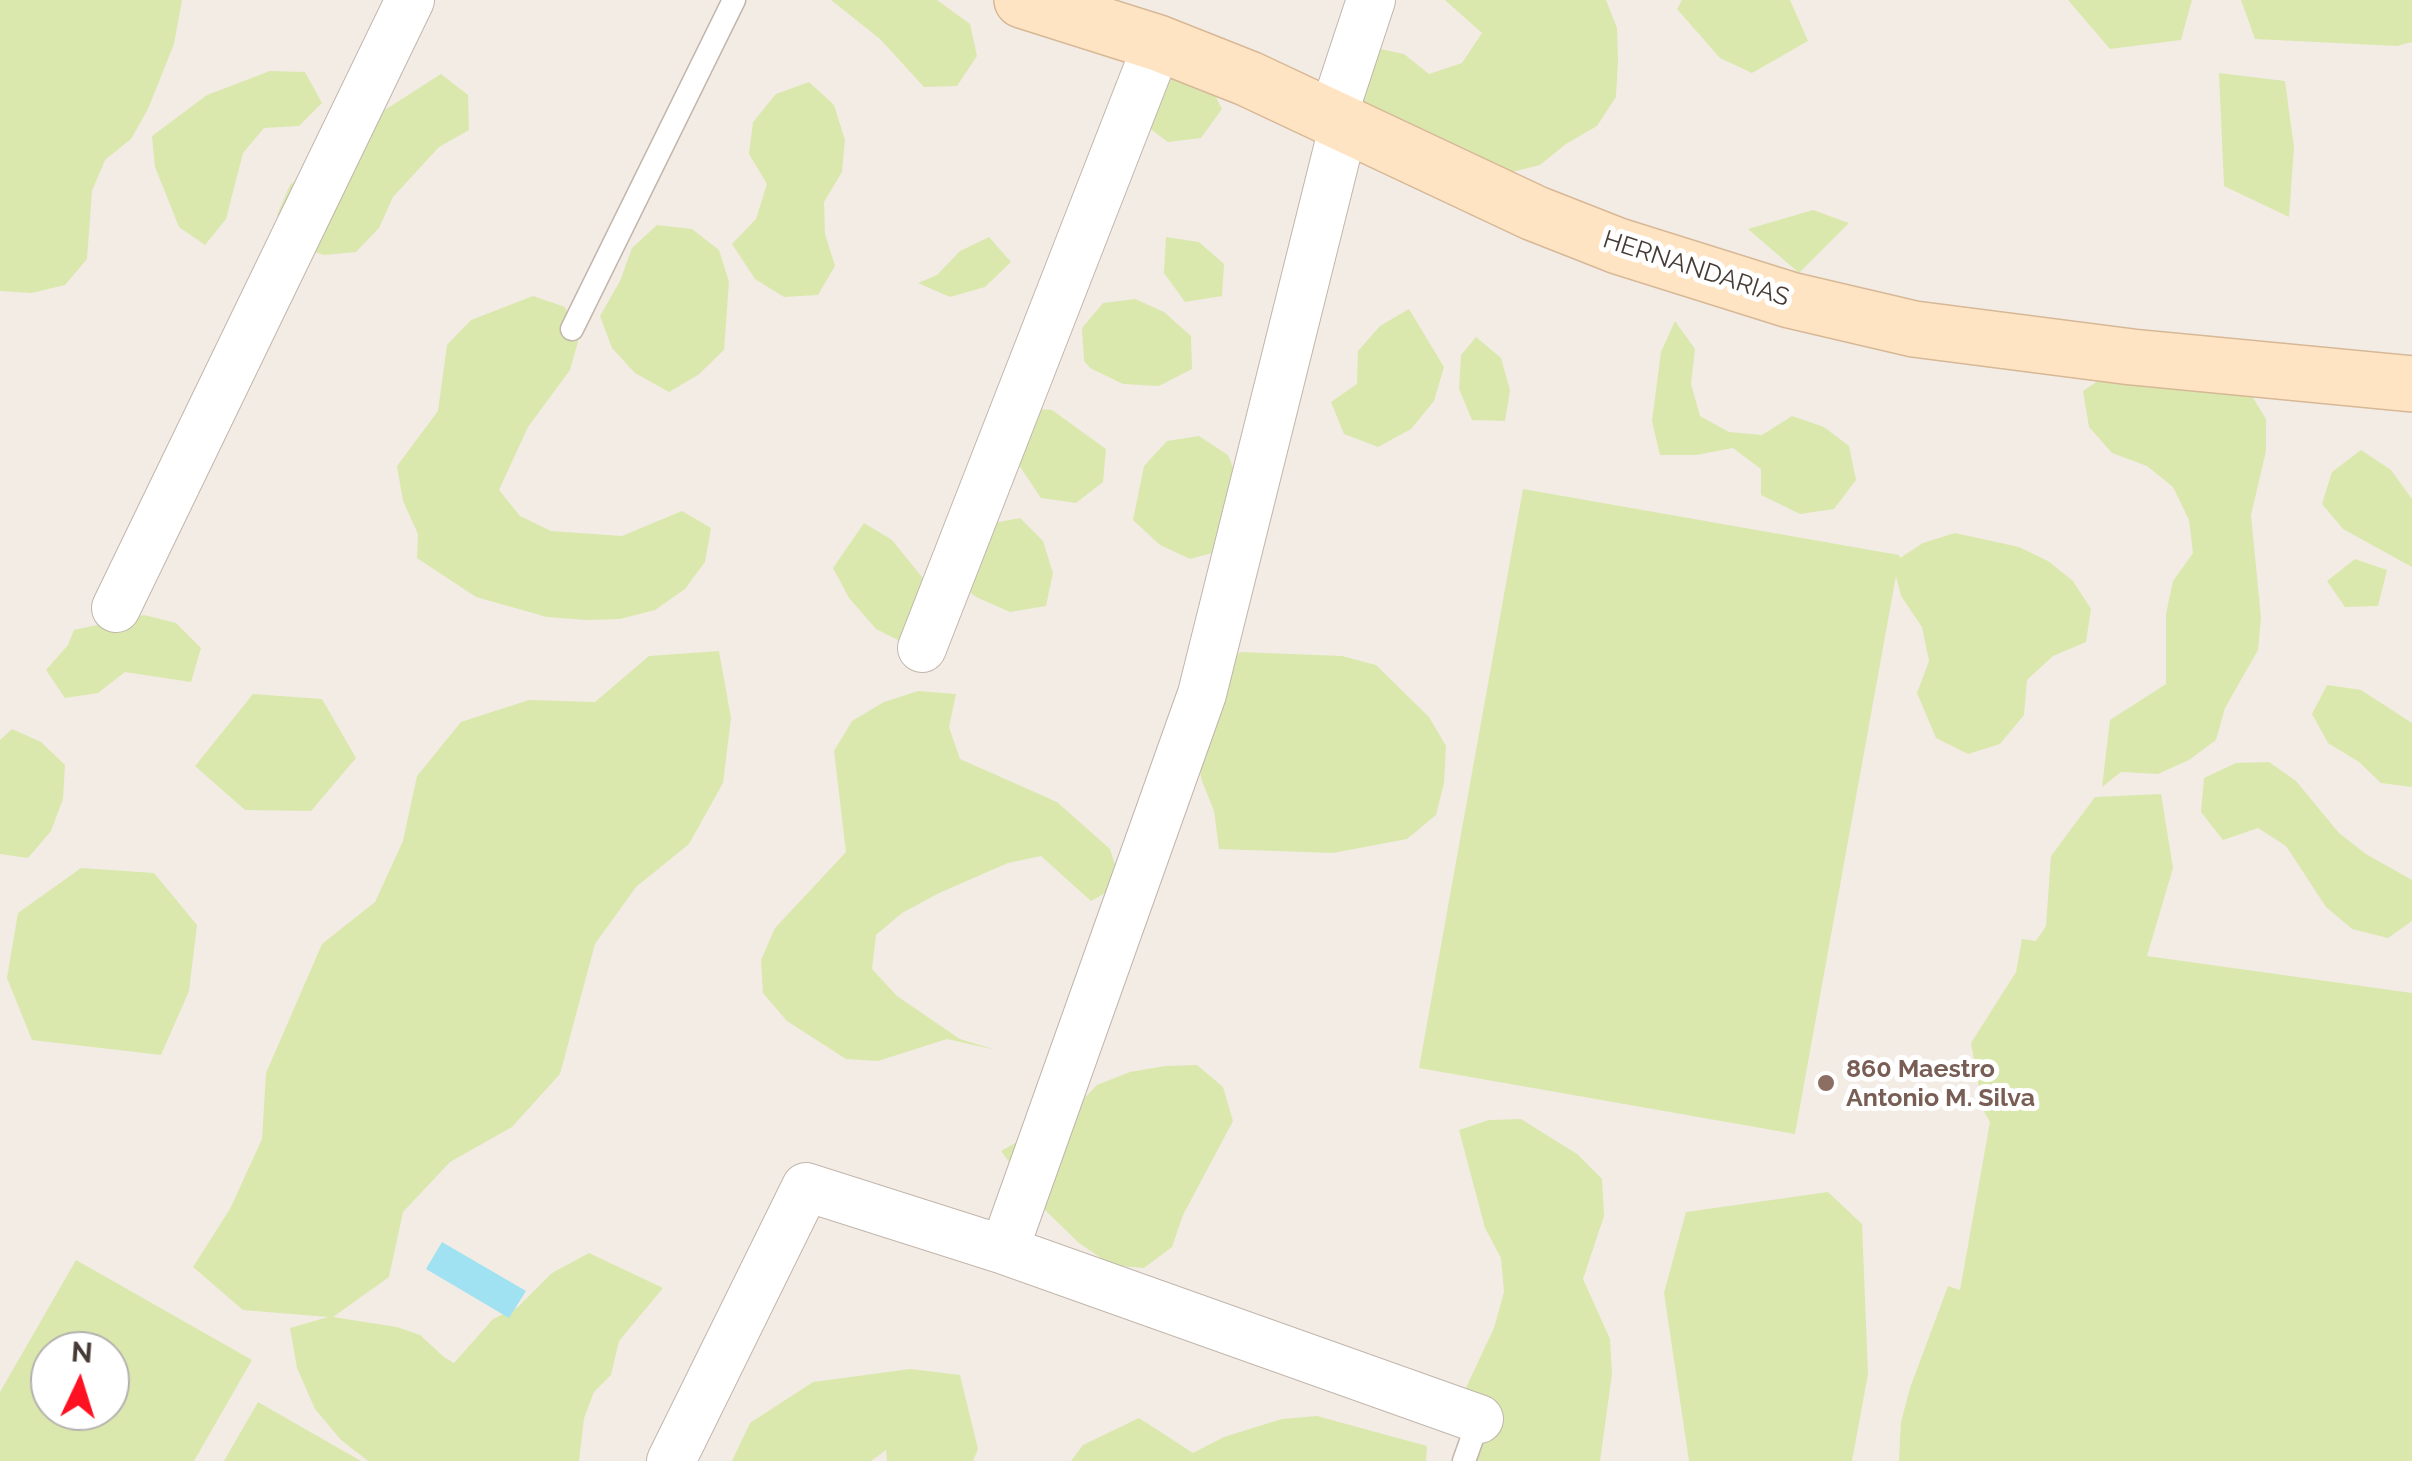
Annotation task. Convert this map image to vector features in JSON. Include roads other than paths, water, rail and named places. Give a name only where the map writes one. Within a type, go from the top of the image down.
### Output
[{"type":"street","points":[[116,608],[410,0]]},
{"type":"street","name":"HERNANDARIAS","points":[[1022,0],[1158,43],[1249,79],[1551,220],[1618,246],[1790,300],[1932,332],[2132,357],[2412,384]]},
{"type":"street","points":[[1004,1250],[1202,694],[1370,0]]},
{"type":"street","points":[[922,648],[1158,43]]},
{"type":"street","points":[[670,1461],[806,1187],[1004,1250],[1471,1440]]},
{"type":"lane","points":[[572,329],[734,0]]},
{"type":"water","points":[[442,1242],[526,1291],[509,1318],[426,1269]]},
{"type":"place","name":"860 Maestro Antonio M. Silva","points":[[1826,1083]]}]
